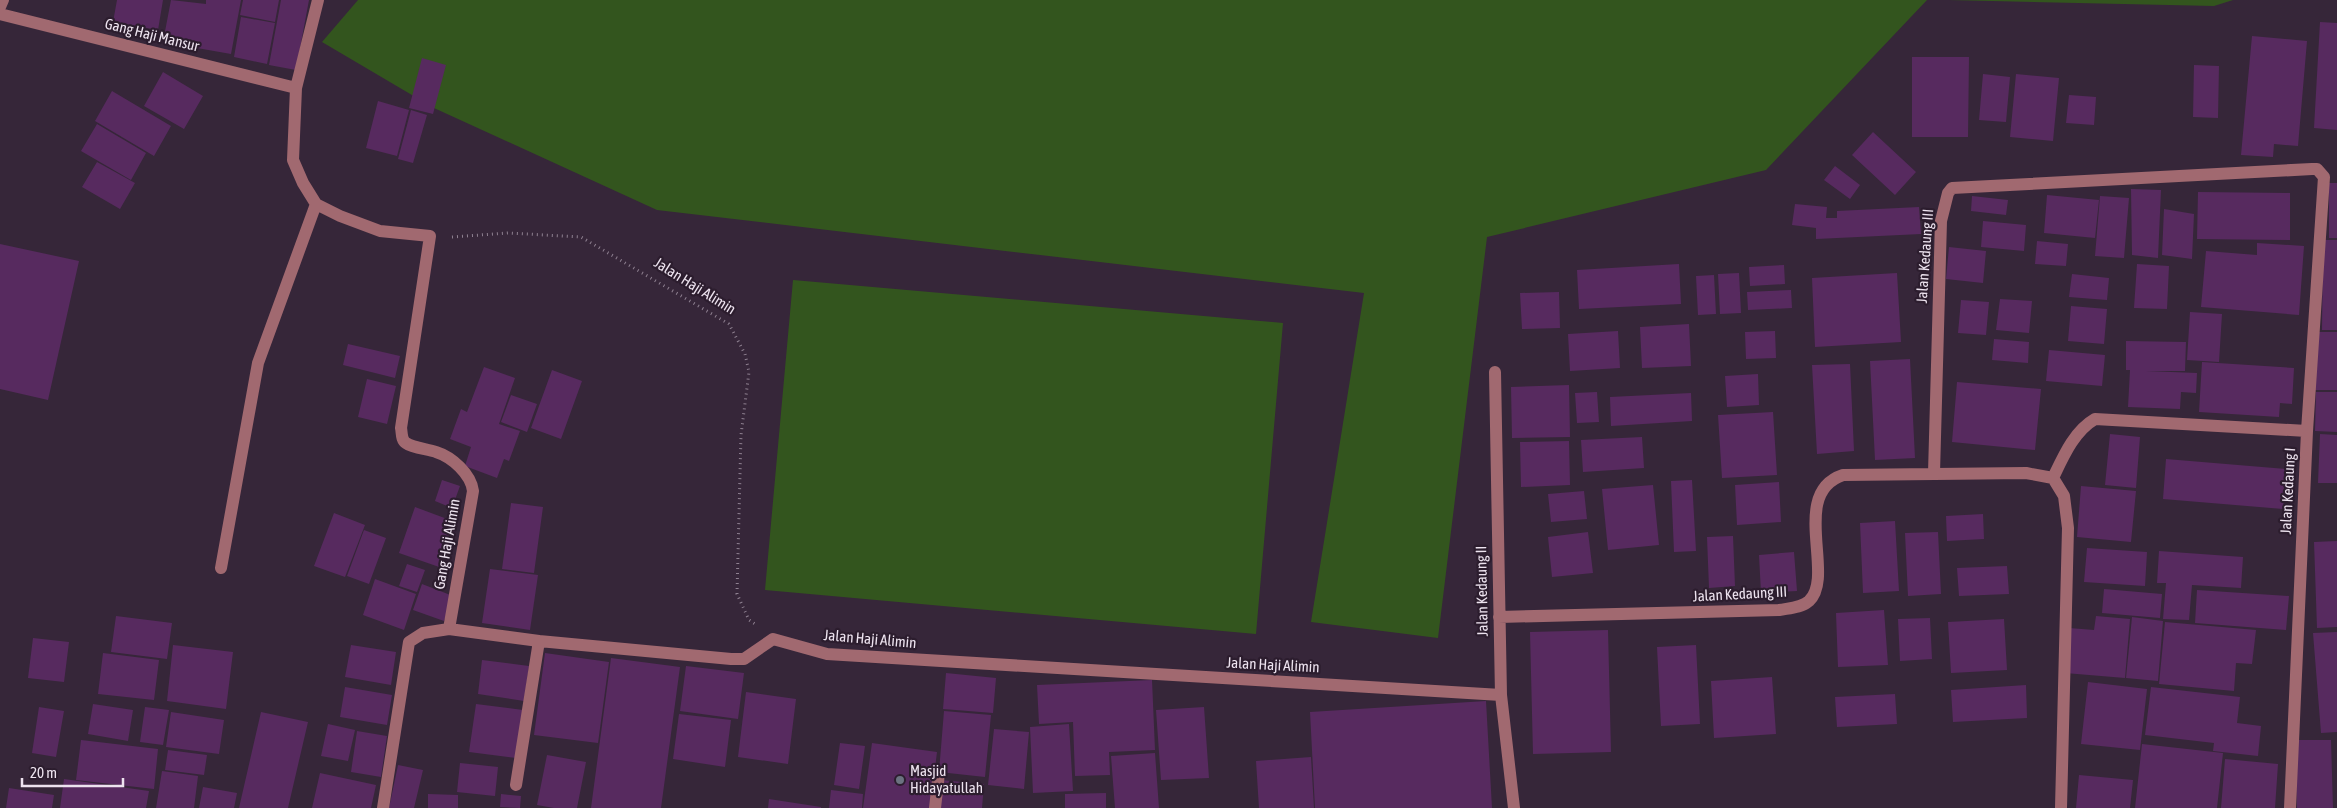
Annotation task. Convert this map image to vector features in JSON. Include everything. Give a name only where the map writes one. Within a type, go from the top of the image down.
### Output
[{"type":"street","points":[[0,7],[3,0]]},
{"type":"street","points":[[318,0],[296,88],[293,160],[303,183],[316,204],[340,216],[380,231],[430,236]]},
{"type":"street","name":"Gang Haji Mansur","points":[[0,14],[296,88]]},
{"type":"street","name":"Jalan Kedaung I","points":[[1948,193],[1955,186],[2140,179],[2312,169],[2317,169],[2324,177],[2307,431],[2290,808]]},
{"type":"street","name":"Jalan Kedaung III","points":[[1934,472],[1941,221],[1948,193]]},
{"type":"street","points":[[221,568],[258,363],[316,204]]},
{"type":"street","name":"Gang Haji Alimin","points":[[430,236],[401,428],[402,438],[406,443],[439,452],[468,475],[472,482],[473,491],[449,629]]},
{"type":"street","name":"Jalan Kedaung II","points":[[1495,372],[1500,695],[1514,808]]},
{"type":"street","points":[[2061,808],[2068,528],[2064,496],[2053,478],[2066,449],[2087,424],[2095,419],[2307,431]]},
{"type":"street","name":"Jalan Kedaung III","points":[[1499,617],[1779,610],[1803,605],[1811,599],[1817,575],[1816,507],[1821,491],[1830,481],[1843,475],[1934,472],[2026,473],[2053,478]]},
{"type":"street","points":[[383,808],[408,642],[423,633],[449,629],[539,641],[730,659],[744,658],[772,638]]},
{"type":"street","name":"Jalan Haji Alimin","points":[[772,638],[827,654],[1500,695]]},
{"type":"street","points":[[516,785],[539,641]]},
{"type":"street","points":[[936,808],[939,773]]},
{"type":"path","name":"Jalan Haji Alimin","points":[[430,236],[446,238],[508,233],[581,236],[729,324],[745,354],[749,372],[741,435],[737,594],[749,620],[772,638]]},
{"type":"green space","points":[[358,0],[1927,0],[1766,170],[1487,237],[1438,638],[1311,622],[1364,293],[657,210],[434,108],[322,42]]},
{"type":"green space","points":[[1948,0],[2233,0],[2214,6]]},
{"type":"green space","points":[[793,280],[1283,323],[1256,634],[765,590]]},
{"type":"building","points":[[117,0],[163,0],[158,30],[113,22]]},
{"type":"building","points":[[171,0],[206,4],[206,0],[241,0],[231,54],[163,42]]},
{"type":"building","points":[[243,0],[279,0],[275,22],[240,15]]},
{"type":"building","points":[[281,0],[309,0],[296,70],[269,65]]},
{"type":"building","points":[[241,17],[275,23],[267,64],[234,57]]},
{"type":"building","points":[[2320,22],[2337,23],[2337,130],[2314,128]]},
{"type":"building","points":[[2252,36],[2307,41],[2298,146],[2274,144],[2273,157],[2241,155]]},
{"type":"building","points":[[1912,57],[1969,57],[1968,137],[1912,137]]},
{"type":"building","points":[[422,58],[446,65],[433,114],[409,108]]},
{"type":"building","points":[[2194,65],[2219,66],[2218,118],[2193,117]]},
{"type":"building","points":[[163,72],[203,96],[184,129],[144,106]]},
{"type":"building","points":[[1983,74],[2010,77],[2006,122],[1979,120]]},
{"type":"building","points":[[2016,74],[2059,78],[2053,141],[2010,137]]},
{"type":"building","points":[[112,91],[171,126],[154,156],[95,121]]},
{"type":"building","points":[[2069,95],[2096,97],[2094,125],[2066,123]]},
{"type":"building","points":[[378,101],[409,110],[397,156],[366,148]]},
{"type":"building","points":[[411,110],[427,115],[413,163],[398,159]]},
{"type":"building","points":[[97,124],[146,153],[131,180],[81,151]]},
{"type":"building","points":[[1873,132],[1916,172],[1895,195],[1852,155]]},
{"type":"building","points":[[97,162],[135,183],[120,209],[82,187]]},
{"type":"building","points":[[1835,166],[1860,185],[1850,199],[1824,180]]},
{"type":"building","points":[[2329,183],[2337,183],[2337,238],[2329,238]]},
{"type":"building","points":[[2131,189],[2161,190],[2158,258],[2132,255]]},
{"type":"building","points":[[2198,192],[2290,193],[2290,240],[2197,239]]},
{"type":"building","points":[[2047,195],[2099,200],[2095,238],[2044,233]]},
{"type":"building","points":[[1972,196],[2008,200],[2006,215],[1971,211]]},
{"type":"building","points":[[2100,196],[2129,198],[2124,258],[2095,256]]},
{"type":"building","points":[[1795,204],[1827,207],[1826,218],[1837,218],[1837,211],[1919,207],[1921,234],[1816,239],[1816,228],[1792,225]]},
{"type":"building","points":[[2164,209],[2194,214],[2192,259],[2162,255]]},
{"type":"building","points":[[1983,221],[2026,225],[2024,251],[1981,247]]},
{"type":"building","points":[[2323,240],[2337,240],[2337,330],[2322,330]]},
{"type":"building","points":[[2037,241],[2068,244],[2066,266],[2035,264]]},
{"type":"building","points":[[2257,243],[2304,246],[2299,315],[2201,307],[2206,251],[2257,255]]},
{"type":"building","points":[[0,244],[79,261],[48,400],[0,389]]},
{"type":"building","points":[[1949,247],[1986,251],[1983,283],[1946,279]]},
{"type":"building","points":[[1679,264],[1681,304],[1579,309],[1577,270]]},
{"type":"building","points":[[2137,264],[2169,266],[2167,309],[2134,308]]},
{"type":"building","points":[[1784,265],[1785,284],[1750,286],[1749,267]]},
{"type":"building","points":[[1739,273],[1741,313],[1720,314],[1718,274]]},
{"type":"building","points":[[1897,273],[1901,342],[1815,347],[1812,278]]},
{"type":"building","points":[[2072,274],[2109,278],[2107,300],[2069,297]]},
{"type":"building","points":[[1714,275],[1716,314],[1698,315],[1696,276]]},
{"type":"building","points":[[1791,290],[1792,308],[1748,310],[1747,292]]},
{"type":"building","points":[[1559,292],[1560,328],[1522,329],[1520,293]]},
{"type":"building","points":[[2000,299],[2032,301],[2029,333],[1996,330]]},
{"type":"building","points":[[1961,300],[1989,302],[1986,335],[1958,333]]},
{"type":"building","points":[[2071,306],[2107,309],[2104,344],[2068,341]]},
{"type":"building","points":[[2190,312],[2222,314],[2219,362],[2187,360]]},
{"type":"building","points":[[1689,324],[1691,366],[1642,368],[1640,327]]},
{"type":"building","points":[[1618,331],[1620,368],[1570,371],[1568,334]]},
{"type":"building","points":[[1775,331],[1776,358],[1746,359],[1745,332]]},
{"type":"building","points":[[2315,332],[2337,332],[2337,390],[2314,390]]},
{"type":"building","points":[[1994,339],[2029,342],[2028,363],[1992,360]]},
{"type":"building","points":[[2126,341],[2186,342],[2185,371],[2146,371],[2197,373],[2196,393],[2181,392],[2180,409],[2128,407],[2130,370],[2126,370]]},
{"type":"building","points":[[348,344],[400,356],[395,378],[343,365]]},
{"type":"building","points":[[2049,350],[2105,355],[2102,386],[2046,381]]},
{"type":"building","points":[[1910,359],[1915,458],[1875,460],[1870,361]]},
{"type":"building","points":[[2202,362],[2294,368],[2292,404],[2280,403],[2279,417],[2199,412]]},
{"type":"building","points":[[1850,364],[1854,451],[1817,454],[1812,365]]},
{"type":"building","points":[[484,367],[515,378],[499,424],[520,431],[509,461],[504,459],[497,478],[465,466],[471,447],[450,439],[461,409],[467,412]]},
{"type":"building","points":[[552,370],[582,381],[561,439],[531,428]]},
{"type":"building","points":[[1758,374],[1759,405],[1727,407],[1725,376]]},
{"type":"building","points":[[367,379],[396,386],[387,424],[358,417]]},
{"type":"building","points":[[1957,382],[2041,389],[2035,450],[1952,442]]},
{"type":"building","points":[[1569,385],[1570,437],[1512,438],[1511,387]]},
{"type":"building","points":[[1597,392],[1599,422],[1577,423],[1575,393]]},
{"type":"building","points":[[2316,392],[2337,392],[2337,432],[2315,431]]},
{"type":"building","points":[[1691,393],[1692,421],[1611,426],[1610,397]]},
{"type":"building","points":[[511,395],[537,404],[527,432],[501,422]]},
{"type":"building","points":[[1773,412],[1777,475],[1722,478],[1718,415]]},
{"type":"building","points":[[2110,434],[2140,437],[2136,488],[2105,485]]},
{"type":"building","points":[[2320,434],[2337,435],[2337,483],[2318,483]]},
{"type":"building","points":[[1642,437],[1644,468],[1583,472],[1581,440]]},
{"type":"building","points":[[1569,441],[1570,485],[1521,487],[1520,442]]},
{"type":"building","points":[[2166,459],[2286,469],[2283,509],[2163,499]]},
{"type":"building","points":[[442,480],[460,486],[452,508],[435,501]]},
{"type":"building","points":[[1692,480],[1696,551],[1674,552],[1671,481]]},
{"type":"building","points":[[1779,482],[1781,522],[1737,525],[1735,485]]},
{"type":"building","points":[[1653,485],[1659,545],[1608,550],[1602,489]]},
{"type":"building","points":[[2081,486],[2136,491],[2131,542],[2077,537]]},
{"type":"building","points":[[1584,491],[1587,519],[1551,522],[1548,494]]},
{"type":"building","points":[[511,503],[543,507],[534,573],[502,569]]},
{"type":"building","points":[[415,507],[458,523],[442,568],[399,553]]},
{"type":"building","points":[[334,513],[365,525],[345,577],[314,566]]},
{"type":"building","points":[[1983,514],[1984,539],[1947,541],[1946,516]]},
{"type":"building","points":[[1895,521],[1899,591],[1863,593],[1860,523]]},
{"type":"building","points":[[364,530],[386,538],[369,584],[347,576]]},
{"type":"building","points":[[1588,532],[1593,573],[1552,577],[1548,537]]},
{"type":"building","points":[[1938,532],[1941,594],[1908,596],[1905,533]]},
{"type":"building","points":[[1733,536],[1735,586],[1709,588],[1707,537]]},
{"type":"building","points":[[2337,541],[2337,627],[2317,628],[2314,542]]},
{"type":"building","points":[[2087,548],[2147,552],[2145,586],[2084,582]]},
{"type":"building","points":[[2159,551],[2243,557],[2241,588],[2192,585],[2189,620],[2163,619],[2166,583],[2157,583]]},
{"type":"building","points":[[1794,552],[1797,591],[1761,593],[1759,555]]},
{"type":"building","points":[[407,564],[425,570],[417,592],[399,586]]},
{"type":"building","points":[[2007,566],[2009,594],[1959,596],[1957,568]]},
{"type":"building","points":[[490,569],[538,575],[530,630],[482,623]]},
{"type":"building","points":[[375,579],[416,594],[404,630],[363,615]]},
{"type":"building","points":[[422,584],[453,596],[444,621],[413,610]]},
{"type":"building","points":[[2104,589],[2162,594],[2160,618],[2102,613]]},
{"type":"building","points":[[2197,590],[2289,596],[2286,630],[2195,623]]},
{"type":"building","points":[[1884,610],[1888,665],[1838,667],[1836,613]]},
{"type":"building","points":[[116,616],[172,623],[167,659],[111,652]]},
{"type":"building","points":[[2096,616],[2130,619],[2125,678],[2065,673],[2069,628],[2094,630]]},
{"type":"building","points":[[2132,617],[2163,621],[2158,681],[2126,678]]},
{"type":"building","points":[[1930,618],[1932,659],[1900,661],[1898,619]]},
{"type":"building","points":[[2004,619],[2007,670],[1951,673],[1948,622]]},
{"type":"building","points":[[2165,622],[2256,630],[2252,664],[2236,663],[2234,691],[2159,684]]},
{"type":"building","points":[[1608,630],[1611,752],[1533,754],[1530,632]]},
{"type":"building","points":[[2337,632],[2337,732],[2321,733],[2313,633]]},
{"type":"building","points":[[33,638],[69,642],[64,682],[28,678]]},
{"type":"building","points":[[173,645],[233,652],[226,709],[167,701]]},
{"type":"building","points":[[351,645],[396,652],[391,685],[345,677]]},
{"type":"building","points":[[1696,645],[1700,724],[1661,726],[1657,647]]},
{"type":"building","points":[[103,653],[159,660],[154,700],[98,694]]},
{"type":"building","points":[[545,653],[609,662],[598,743],[534,735]]},
{"type":"building","points":[[611,658],[680,667],[661,808],[591,808]]},
{"type":"building","points":[[482,660],[529,666],[524,701],[478,694]]},
{"type":"building","points":[[686,666],[744,673],[738,719],[680,711]]},
{"type":"building","points":[[946,673],[996,678],[993,713],[943,709]]},
{"type":"building","points":[[1772,677],[1776,734],[1714,738],[1711,681]]},
{"type":"building","points":[[1152,680],[1155,750],[1109,752],[1110,775],[1075,776],[1073,722],[1039,724],[1037,685]]},
{"type":"building","points":[[2088,682],[2147,689],[2140,750],[2081,744]]},
{"type":"building","points":[[2026,685],[2027,718],[1953,722],[1951,690]]},
{"type":"building","points":[[345,687],[392,695],[387,725],[340,717]]},
{"type":"building","points":[[2151,687],[2240,697],[2237,723],[2261,726],[2258,756],[2213,751],[2214,743],[2145,735]]},
{"type":"building","points":[[746,692],[796,699],[788,764],[738,757]]},
{"type":"building","points":[[1895,694],[1897,724],[1837,727],[1835,697]]},
{"type":"building","points":[[1486,701],[1492,808],[1315,808],[1310,712]]},
{"type":"building","points":[[93,704],[133,710],[128,741],[88,734]]},
{"type":"building","points":[[476,704],[523,710],[516,758],[469,752]]},
{"type":"building","points":[[39,707],[64,711],[56,757],[32,753]]},
{"type":"building","points":[[145,707],[169,710],[163,745],[140,742]]},
{"type":"building","points":[[1204,707],[1209,778],[1161,780],[1156,710]]},
{"type":"building","points":[[944,711],[991,715],[985,777],[939,772]]},
{"type":"building","points":[[171,712],[224,720],[219,754],[166,747]]},
{"type":"building","points":[[261,712],[308,722],[288,808],[239,808]]},
{"type":"building","points":[[679,714],[731,720],[725,767],[673,759]]},
{"type":"building","points":[[328,724],[355,730],[348,761],[321,756]]},
{"type":"building","points":[[1069,724],[1073,791],[1033,793],[1030,727]]},
{"type":"building","points":[[994,729],[1029,732],[1024,789],[988,785]]},
{"type":"building","points":[[357,731],[387,736],[381,777],[351,772]]},
{"type":"building","points":[[81,740],[158,749],[154,789],[76,780]]},
{"type":"building","points":[[2295,740],[2331,740],[2333,808],[2297,808]]},
{"type":"building","points":[[840,743],[865,746],[859,789],[834,785]]},
{"type":"building","name":"Masjid Hidayatullah","points":[[872,743],[937,752],[930,808],[863,808]]},
{"type":"building","points":[[2142,744],[2223,753],[2217,808],[2135,808]]},
{"type":"building","points":[[168,750],[207,755],[204,775],[165,770]]},
{"type":"building","points":[[1155,753],[1159,808],[1115,808],[1111,756]]},
{"type":"building","points":[[547,755],[586,762],[577,808],[554,808],[537,805]]},
{"type":"building","points":[[1311,757],[1314,808],[1259,808],[1256,761]]},
{"type":"building","points":[[2225,759],[2278,764],[2275,808],[2221,808]]},
{"type":"building","points":[[460,763],[498,767],[495,796],[457,792]]},
{"type":"building","points":[[398,765],[423,770],[414,808],[389,808]]},
{"type":"building","points":[[162,771],[198,776],[194,808],[156,808]]},
{"type":"building","points":[[320,773],[376,785],[371,808],[312,808]]},
{"type":"building","points":[[2079,775],[2133,780],[2130,808],[2076,808]]},
{"type":"building","points":[[64,779],[149,791],[146,808],[60,808]]},
{"type":"building","points":[[941,780],[984,784],[982,808],[938,808]]},
{"type":"building","points":[[203,787],[237,793],[234,808],[199,808]]},
{"type":"building","points":[[9,788],[54,795],[52,808],[6,808]]},
{"type":"building","points":[[831,790],[863,794],[862,808],[829,808]]},
{"type":"building","points":[[1106,793],[1106,808],[1065,808],[1065,794]]},
{"type":"building","points":[[428,794],[458,795],[458,808],[428,808]]},
{"type":"building","points":[[501,794],[521,796],[520,808],[500,807]]},
{"type":"building","points":[[769,799],[821,807],[821,808],[768,808]]},
{"type":"place","name":"Masjid Hidayatullah","points":[[900,780]]}]
